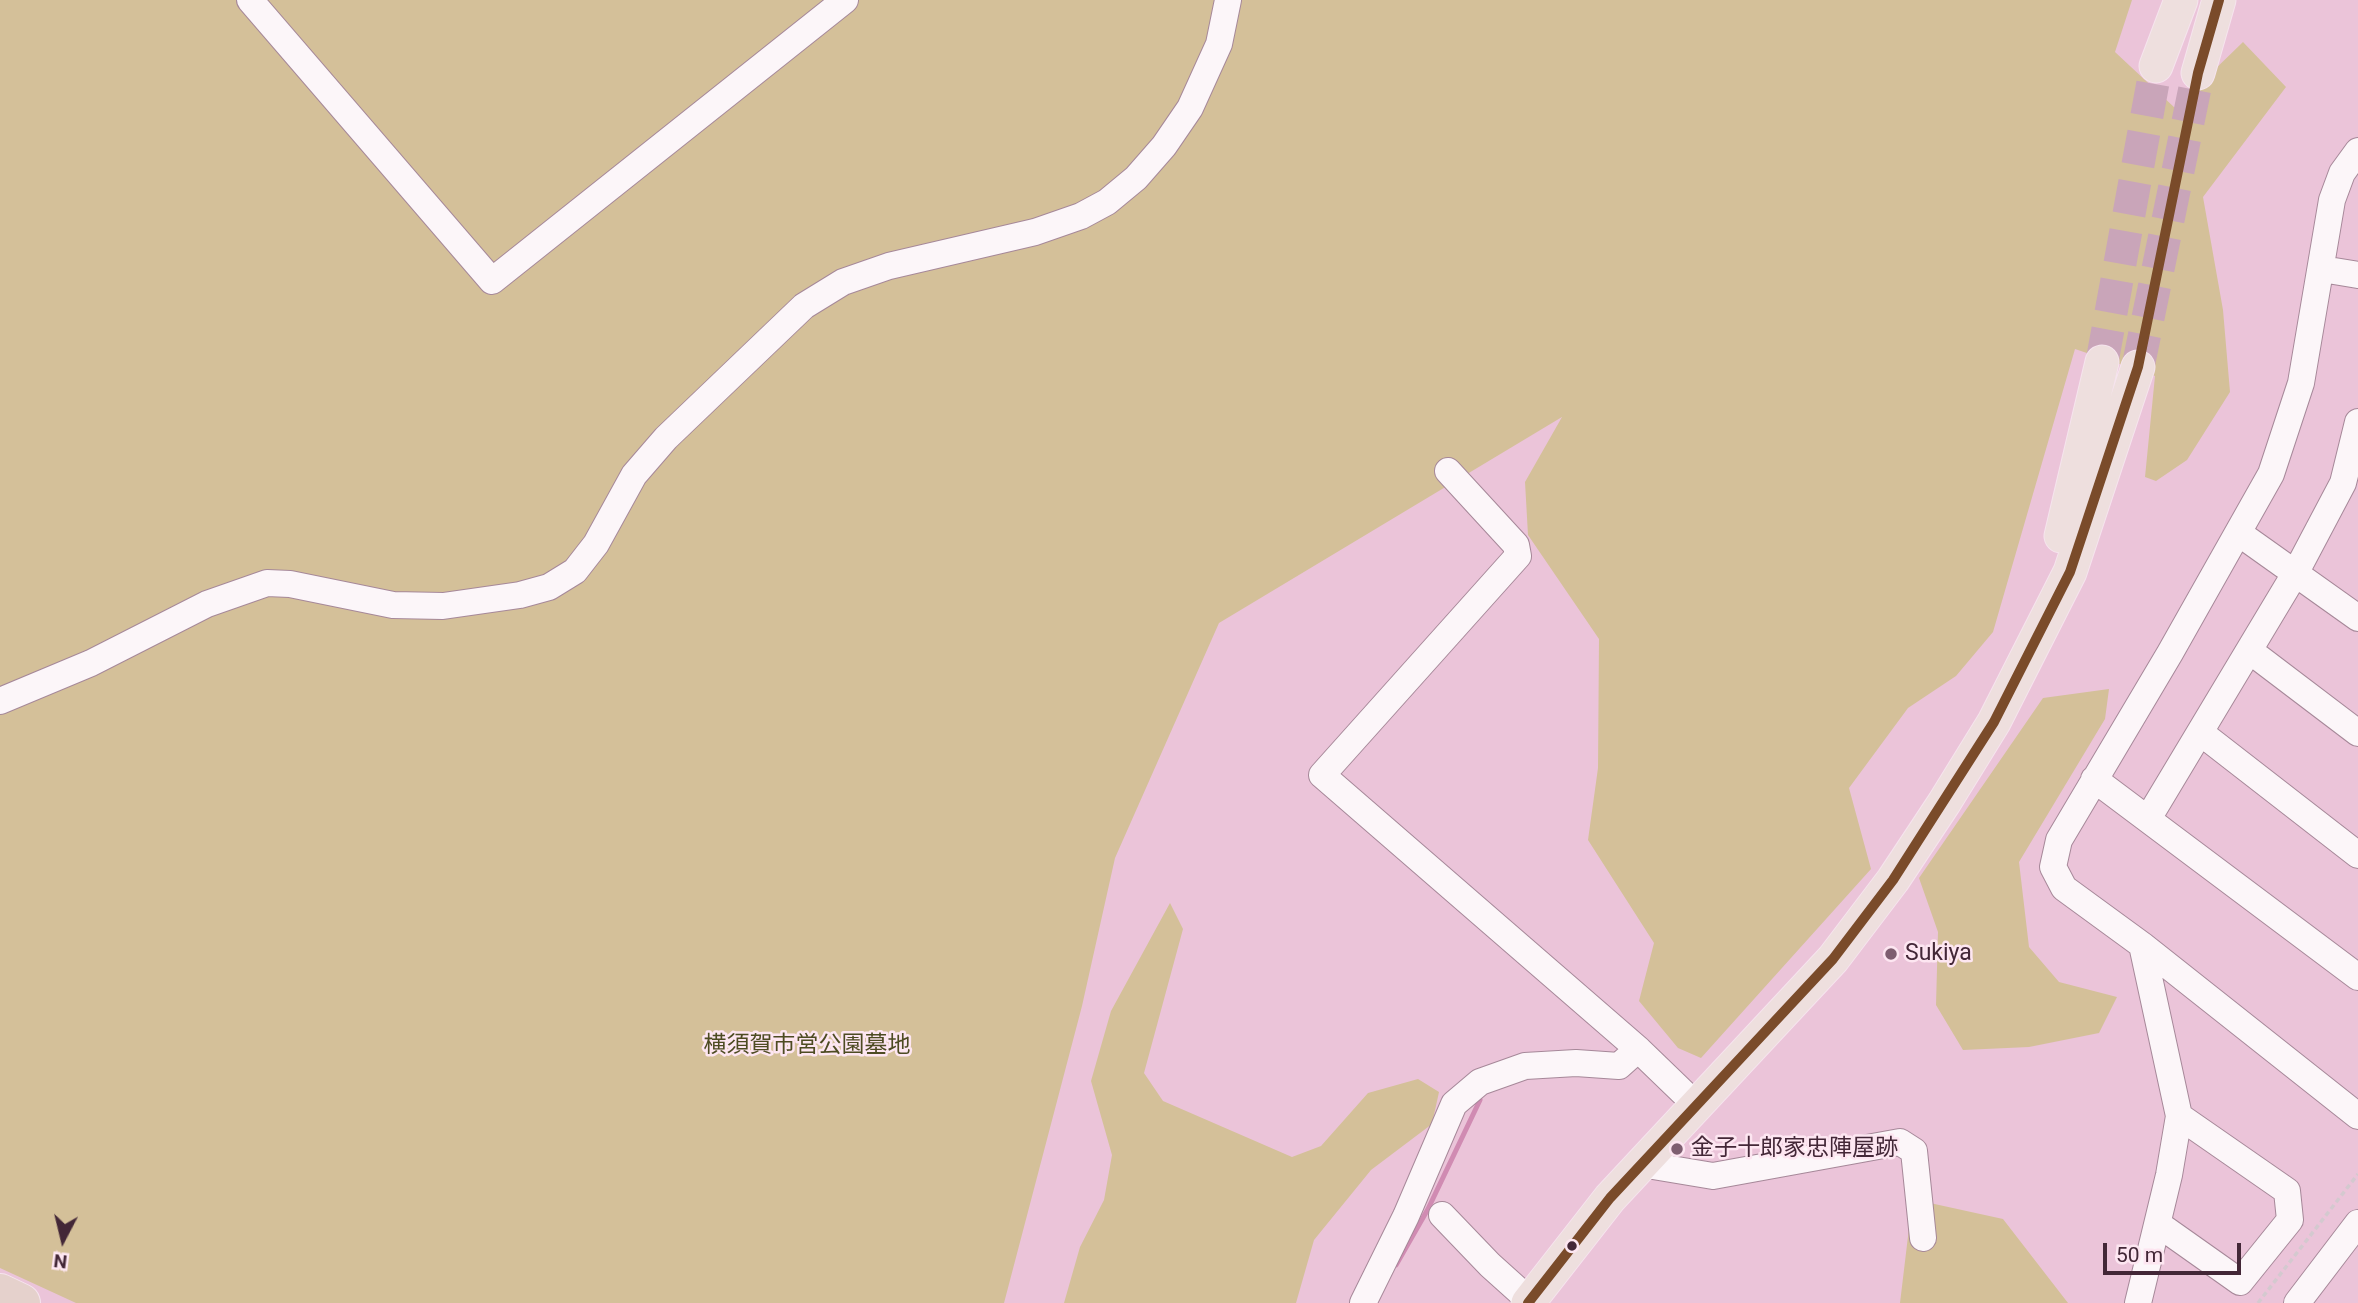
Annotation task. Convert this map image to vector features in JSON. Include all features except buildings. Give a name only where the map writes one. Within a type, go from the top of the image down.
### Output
[{"type":"highway","points":[[0,1293],[21,1303]]},
{"type":"main road","points":[[2156,66],[2181,0]]},
{"type":"main road","points":[[2198,73],[2219,0]]},
{"type":"main road","points":[[2022,666],[2054,568],[2102,362]]},
{"type":"main road","points":[[1529,1302],[1610,1198],[1833,959],[1893,880],[1994,722],[2070,572],[2138,367]]},
{"type":"street","points":[[250,0],[492,281],[845,0]]},
{"type":"street","points":[[0,701],[91,663],[207,604],[267,583],[290,584],[393,605],[443,606],[520,595],[549,587],[575,571],[596,544],[634,475],[666,438],[804,306],[843,282],[889,267],[1035,232],[1081,216],[1107,201],[1136,178],[1164,146],[1190,108],[1219,44],[1228,0]]},
{"type":"street","points":[[2358,151],[2342,173],[2332,200],[2301,383],[2271,474],[2240,534],[2059,840],[2053,867],[2064,888],[2142,945],[2358,1116]]},
{"type":"street","points":[[2322,270],[2358,275]]},
{"type":"street","points":[[2149,817],[2202,733],[2296,572],[2350,489],[2358,422]]},
{"type":"street","points":[[1448,471],[1516,545],[1518,556],[1322,775],[1638,1049],[1695,1104]]},
{"type":"street","points":[[2240,534],[2358,618]]},
{"type":"street","points":[[2250,651],[2358,733]]},
{"type":"street","points":[[2202,733],[2358,855]]},
{"type":"street","points":[[2094,779],[2149,817],[2358,976]]},
{"type":"street","points":[[2138,1303],[2158,1224],[2179,1116],[2142,945]]},
{"type":"street","points":[[1363,1303],[1406,1216],[1454,1104],[1480,1082],[1525,1066],[1576,1063],[1619,1066],[1638,1049]]},
{"type":"street","points":[[2158,1224],[2240,1282],[2290,1220],[2287,1191],[2179,1116]]},
{"type":"street","points":[[1641,1164],[1713,1177],[1900,1142],[1914,1151],[1923,1238]]},
{"type":"street","points":[[1442,1215],[1529,1302]]},
{"type":"street","points":[[2297,1303],[2354,1237]]},
{"type":"path","points":[[2258,1303],[2358,1174]]},
{"type":"green space","name":"横須賀市営公園墓地","points":[[0,0],[2132,0],[2115,52],[2175,108],[2243,42],[2286,87],[2203,197],[2223,310],[2230,392],[2187,460],[2156,481],[2145,477],[2155,376],[2075,349],[1993,632],[1956,676],[1908,708],[1849,788],[1871,869],[1701,1058],[1678,1048],[1639,1001],[1654,943],[1588,840],[1598,768],[1599,639],[1528,535],[1525,482],[1562,417],[1219,623],[1115,858],[1082,1006],[1004,1303],[76,1303],[0,1268]]},
{"type":"green space","points":[[2109,689],[2105,719],[2019,862],[2029,947],[2059,982],[2117,997],[2099,1033],[2029,1047],[1963,1050],[1936,1005],[1938,932],[1919,878],[2043,698]]},
{"type":"green space","points":[[1170,903],[1183,929],[1144,1073],[1163,1101],[1292,1157],[1321,1146],[1368,1093],[1418,1079],[1439,1092],[1432,1124],[1371,1170],[1314,1240],[1296,1303],[1064,1303],[1080,1247],[1104,1200],[1112,1155],[1091,1081],[1111,1011]]},
{"type":"green space","points":[[1930,1203],[2003,1219],[2068,1303],[1900,1303],[1909,1228]]},
{"type":"waterway","points":[[1396,1265],[1428,1209],[1480,1100]]},
{"type":"tunnel","points":[[2102,362],[2156,66]]},
{"type":"tunnel","points":[[2138,367],[2198,73]]},
{"type":"transit line","points":[[1528,1303],[1610,1198],[1833,959],[1893,880],[1994,722],[2070,572],[2138,367],[2198,73],[2219,0]]},
{"type":"place","name":"Sukiya","points":[[1891,954]]},
{"type":"place","name":"金子十郎家忠陣屋跡","points":[[1677,1149]]}]
